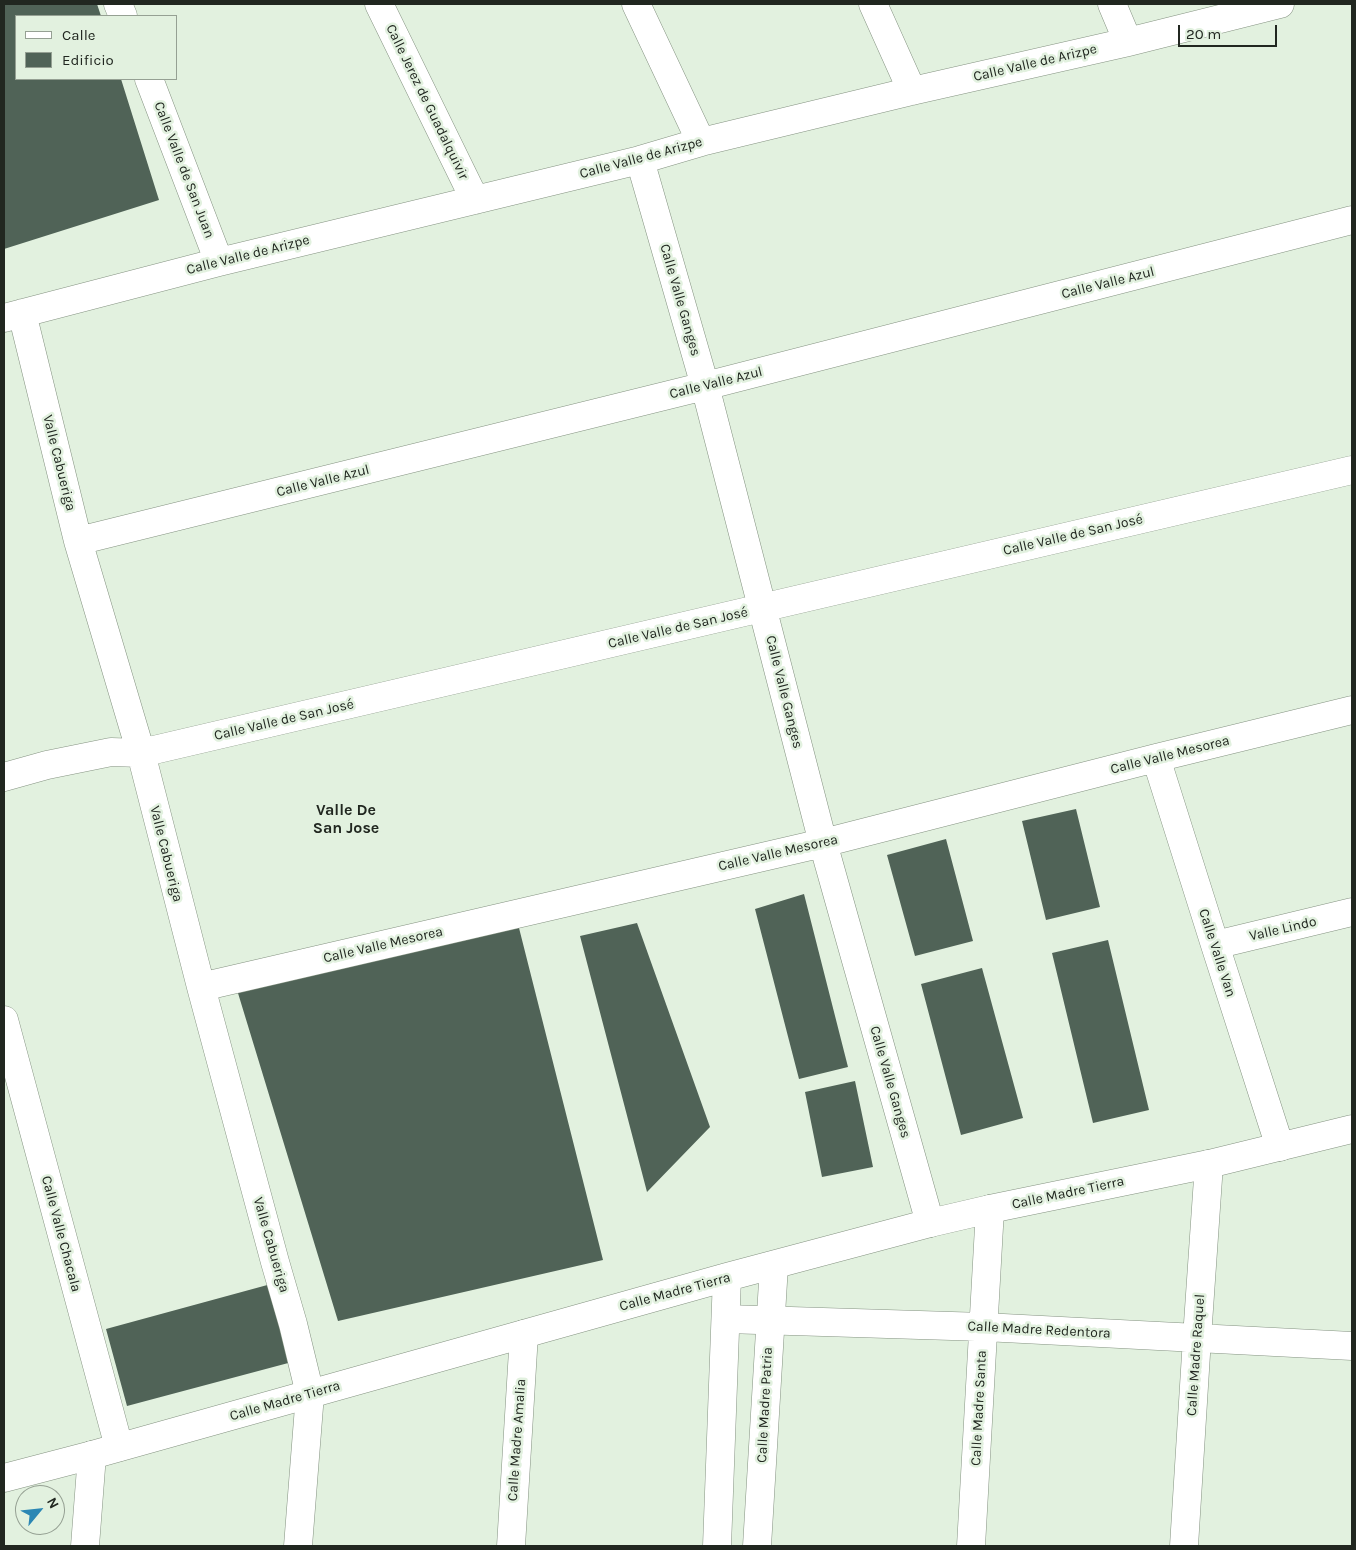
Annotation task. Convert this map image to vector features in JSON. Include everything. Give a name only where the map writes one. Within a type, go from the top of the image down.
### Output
[{"type":"street","name":"Calle Jerez de Guadalquivir","points":[[379,4],[474,200]]},
{"type":"street","points":[[636,4],[701,142]]},
{"type":"street","points":[[874,4],[912,91]]},
{"type":"street","points":[[1112,4],[1128,42]]},
{"type":"street","name":"Calle Valle de Arizpe","points":[[13,316],[219,262],[640,160],[701,142],[912,91],[1128,42],[1280,4]]},
{"type":"street","name":"Calle Valle de San Juan","points":[[150,80],[219,262]]},
{"type":"street","name":"Calle Valle Ganges","points":[[640,160],[705,386],[822,843],[930,1223]]},
{"type":"street","name":"Calle Valle Azul","points":[[78,542],[705,386],[1352,220]]},
{"type":"street","name":"Valle Cabueriga","points":[[13,316],[140,753],[275,1262],[294,1324],[310,1394],[298,1546]]},
{"type":"street","name":"Calle Valle de San José","points":[[4,777],[48,765],[110,752],[140,753],[1352,470]]},
{"type":"street","name":"Calle Valle Mesorea","points":[[201,987],[822,843],[1352,710]]},
{"type":"street","name":"Calle Valle Van","points":[[1156,758],[1214,945],[1280,1147]]},
{"type":"street","name":"Valle Lindo","points":[[1214,945],[1352,912]]},
{"type":"street","name":"Calle Valle Chacala","points":[[4,1020],[119,1447]]},
{"type":"street","name":"Calle Madre Tierra","points":[[4,1478],[727,1277],[930,1223],[1209,1164],[1352,1129]]},
{"type":"street","name":"Calle Madre Raquel","points":[[1184,1546],[1209,1164]]},
{"type":"street","name":"Calle Madre Santa","points":[[971,1546],[990,1209]]},
{"type":"street","name":"Calle Madre Patria","points":[[757,1546],[774,1265]]},
{"type":"street","points":[[717,1546],[727,1277]]},
{"type":"street","name":"Calle Madre Redentora","points":[[726,1319],[984,1327],[1352,1346]]},
{"type":"street","name":"Calle Madre Amalia","points":[[510,1546],[524,1334]]},
{"type":"street","points":[[85,1546],[92,1455]]},
{"type":"building","points":[[4,4],[97,4],[101,15],[15,15],[15,80],[121,80],[159,200],[4,249]]},
{"type":"building","points":[[1076,809],[1100,907],[1046,920],[1022,821]]},
{"type":"building","points":[[946,839],[973,941],[915,956],[887,855]]},
{"type":"building","points":[[804,894],[848,1067],[799,1079],[755,909]]},
{"type":"building","points":[[637,923],[710,1127],[647,1192],[580,936]]},
{"type":"building","points":[[518,924],[603,1260],[338,1321],[234,980]]},
{"type":"building","points":[[1108,940],[1149,1110],[1093,1123],[1052,953]]},
{"type":"building","points":[[982,968],[1023,1118],[961,1135],[921,984]]},
{"type":"building","points":[[855,1081],[873,1167],[822,1177],[805,1092]]},
{"type":"building","points":[[271,1284],[292,1362],[127,1406],[106,1329]]},
{"type":"district","name":"Valle De San Jose","points":[[346,819]]}]
